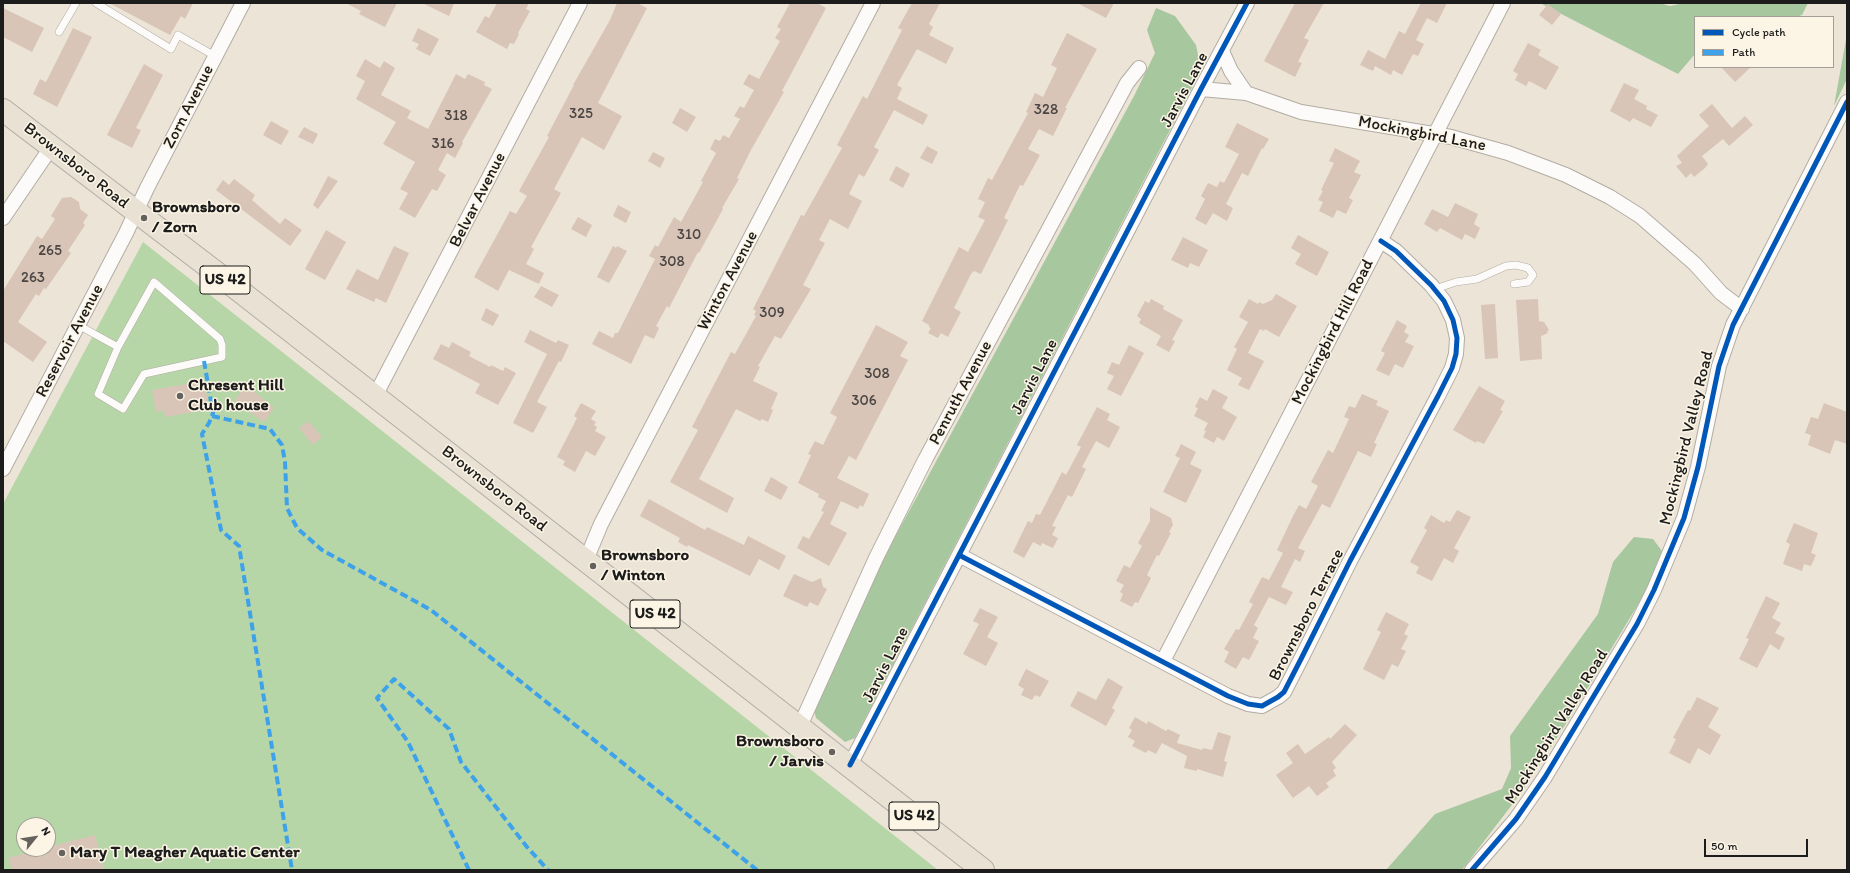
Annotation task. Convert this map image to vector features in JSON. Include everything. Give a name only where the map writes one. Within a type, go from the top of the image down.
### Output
[{"type":"main road","name":"Brownsboro Road","points":[[3,110],[52,146],[375,396],[983,870]]},
{"type":"street","name":"Zorn Avenue","points":[[136,212],[243,3]]},
{"type":"street","name":"Belvar Avenue","points":[[375,396],[580,3]]},
{"type":"street","name":"Winton Avenue","points":[[586,560],[601,524],[873,3]]},
{"type":"street","name":"Jarvis Lane","points":[[850,765],[1247,3]]},
{"type":"street","name":"Mockingbird Hill Road","points":[[1163,662],[1503,3]]},
{"type":"street","points":[[1222,50],[1231,71],[1246,92]]},
{"type":"street","name":"Penruth Avenue","points":[[800,726],[876,558],[925,460],[1128,83],[1138,68]]},
{"type":"street","name":"Mockingbird Lane","points":[[1201,89],[1246,92],[1301,112],[1451,137],[1508,152],[1566,175],[1610,197],[1640,216],[1695,264],[1721,293],[1742,308]]},
{"type":"street","name":"Mockingbird Valley Road","points":[[1472,870],[1512,824],[1545,777],[1637,624],[1654,590],[1684,518],[1698,467],[1719,366],[1733,325],[1847,102]]},
{"type":"street","points":[[3,218],[52,146]]},
{"type":"street","name":"Reservoir Avenue","points":[[3,469],[124,238],[136,212]]},
{"type":"street","name":"Brownsboro Terrace","points":[[959,555],[1228,696],[1248,704],[1262,706],[1271,703],[1284,692],[1350,561],[1452,368],[1456,354],[1457,338],[1454,320],[1444,301],[1435,289],[1396,251],[1381,241]]},
{"type":"lane","points":[[59,32],[76,3]]},
{"type":"lane","points":[[96,3],[171,49],[178,35],[216,56]]},
{"type":"lane","points":[[1435,289],[1456,282],[1476,279],[1506,266],[1516,264],[1528,268],[1533,275],[1528,282],[1514,284]]},
{"type":"lane","points":[[154,282],[220,339],[222,345],[222,357],[144,374],[123,409],[98,394],[118,347],[154,282]]},
{"type":"lane","points":[[78,325],[118,347]]},
{"type":"green space","points":[[1540,3],[1659,3],[1670,6],[1684,3],[1808,3],[1802,15],[1799,16],[1694,16],[1694,55],[1678,74]]},
{"type":"green space","points":[[1156,8],[1175,16],[1196,45],[1201,70],[855,738],[845,742],[816,718],[813,707],[849,627],[894,539],[1134,96],[1155,53],[1147,30]]},
{"type":"green space","points":[[1847,34],[1847,79],[1834,106]]},
{"type":"green space","points":[[143,242],[938,870],[3,870],[3,504]]},
{"type":"green space","points":[[1634,537],[1653,539],[1662,551],[1645,593],[1567,722],[1521,793],[1462,870],[1386,870],[1435,814],[1502,789],[1511,768],[1510,736],[1598,614],[1613,562]]},
{"type":"building","points":[[109,3],[193,3],[185,19],[181,16],[170,35]]},
{"type":"building","points":[[346,3],[397,3],[385,27],[359,14],[361,11]]},
{"type":"building","points":[[422,3],[454,3],[449,16]]},
{"type":"building","points":[[497,3],[529,3],[526,9],[530,11],[518,33],[519,34],[514,44],[510,43],[507,49],[476,32],[485,16],[489,18]]},
{"type":"building","points":[[617,3],[637,3],[647,8],[598,103],[622,116],[604,150],[582,137],[554,189],[561,193],[531,247],[534,249],[526,264],[544,273],[539,284],[509,270],[498,291],[474,277],[510,211],[516,214],[527,196],[519,191],[549,137],[547,136],[573,85],[610,20]]},
{"type":"building","points":[[790,3],[817,3],[826,8],[782,91],[784,92],[751,150],[737,178],[739,179],[722,208],[723,209],[699,253],[698,252],[669,308],[667,306],[656,326],[659,328],[654,339],[645,335],[631,364],[592,344],[599,331],[613,338],[615,333],[618,333],[655,259],[649,256],[655,245],[658,247],[674,217],[681,222],[703,182],[701,181],[716,153],[710,149],[715,139],[720,141],[723,135],[729,138],[740,119],[734,116],[740,106],[744,108],[754,90],[743,84],[749,74],[759,79],[780,41],[775,38],[781,29],[777,27]]},
{"type":"building","points":[[912,3],[940,3],[929,24],[933,27],[929,35],[954,48],[946,64],[917,49],[897,85],[902,88],[897,99],[928,115],[923,125],[894,110],[874,147],[879,150],[864,177],[859,174],[849,194],[862,201],[848,229],[830,219],[819,240],[825,243],[803,285],[811,289],[781,339],[775,336],[758,366],[760,367],[753,381],[778,393],[771,409],[773,410],[768,422],[762,419],[760,421],[736,409],[699,479],[734,498],[727,513],[670,482],[698,430],[692,427],[731,352],[735,354],[756,316],[754,315],[756,311],[753,309],[801,215],[804,216],[842,148],[837,145],[863,96],[867,99],[902,30],[898,28]]},
{"type":"building","points":[[1077,3],[1114,3],[1106,18]]},
{"type":"building","points":[[1295,3],[1324,3],[1304,38],[1309,40],[1298,62],[1302,63],[1295,77],[1264,61]]},
{"type":"building","points":[[1421,3],[1447,3],[1437,23],[1427,18],[1416,40],[1424,44],[1418,56],[1413,54],[1402,75],[1393,70],[1391,75],[1375,66],[1373,71],[1360,65],[1368,50],[1385,59],[1399,31],[1405,34]]},
{"type":"building","points":[[1548,4],[1561,14],[1552,25],[1539,15]]},
{"type":"building","points":[[3,8],[44,28],[32,52],[3,37]]},
{"type":"building","points":[[73,28],[92,37],[57,107],[33,94],[40,79],[46,82]]},
{"type":"building","points":[[418,28],[439,39],[430,56],[416,49],[419,44],[412,41]]},
{"type":"building","points":[[1067,33],[1097,49],[1065,108],[1067,108],[1053,136],[1039,129],[1028,149],[1040,155],[1023,186],[1020,185],[1004,218],[1008,220],[981,274],[974,271],[971,274],[954,308],[961,312],[948,337],[941,333],[938,338],[928,333],[931,328],[922,321],[959,247],[968,252],[985,220],[978,217],[985,202],[978,199],[988,178],[992,180],[1028,113],[1026,112],[1035,93],[1043,97],[1057,68],[1051,65]]},
{"type":"building","points":[[1528,43],[1541,50],[1538,55],[1559,67],[1546,90],[1529,81],[1526,86],[1515,80],[1518,74],[1513,71]]},
{"type":"building","points":[[365,59],[380,68],[384,61],[395,68],[381,95],[411,111],[407,118],[428,129],[456,74],[465,79],[468,74],[485,82],[484,85],[492,89],[462,142],[463,143],[455,158],[447,153],[438,170],[446,175],[437,191],[432,189],[415,218],[399,209],[408,193],[400,189],[415,162],[383,144],[396,122],[356,99],[365,81],[356,76]]},
{"type":"building","points":[[144,64],[163,75],[136,128],[141,130],[132,148],[107,135]]},
{"type":"building","points":[[1722,68],[1750,68],[1735,82]]},
{"type":"building","points":[[1624,83],[1639,90],[1634,99],[1647,106],[1646,109],[1658,115],[1651,127],[1633,118],[1630,122],[1610,111]]},
{"type":"building","points":[[1712,104],[1732,128],[1745,116],[1753,125],[1729,146],[1723,139],[1702,156],[1708,164],[1705,168],[1694,177],[1691,173],[1686,178],[1676,166],[1682,163],[1677,156],[1709,126],[1699,115]]},
{"type":"building","points":[[680,108],[696,117],[687,132],[672,123]]},
{"type":"building","points":[[271,121],[289,131],[281,145],[263,135]]},
{"type":"building","points":[[1237,123],[1269,139],[1263,149],[1262,148],[1248,176],[1242,173],[1226,204],[1233,208],[1227,221],[1213,213],[1206,225],[1195,219],[1205,199],[1201,196],[1208,183],[1217,187],[1220,181],[1224,183],[1239,154],[1225,147]]},
{"type":"building","points":[[304,127],[318,134],[313,144],[298,137]]},
{"type":"building","points":[[927,146],[938,152],[932,164],[920,158]]},
{"type":"building","points":[[1335,148],[1360,161],[1354,172],[1361,175],[1349,198],[1353,200],[1346,214],[1337,210],[1333,218],[1319,211],[1323,202],[1318,200],[1323,191],[1321,190],[1334,163],[1329,161]]},
{"type":"building","points":[[653,152],[665,158],[660,168],[648,161]]},
{"type":"building","points":[[896,166],[910,174],[903,188],[889,180]]},
{"type":"building","points":[[328,176],[338,181],[318,209],[313,205]]},
{"type":"building","points":[[234,179],[255,195],[252,200],[280,224],[285,218],[302,230],[290,246],[216,190],[223,180],[229,185]]},
{"type":"building","points":[[71,197],[79,202],[80,209],[88,215],[83,223],[85,225],[68,251],[71,253],[46,289],[44,288],[39,296],[36,294],[18,322],[47,342],[33,362],[3,341],[3,291],[37,236],[42,239],[55,219],[51,216],[62,198]]},
{"type":"building","points":[[1455,203],[1478,214],[1474,224],[1480,228],[1475,239],[1465,234],[1462,240],[1440,228],[1437,232],[1424,224],[1432,209],[1448,217]]},
{"type":"building","points":[[618,205],[631,212],[626,223],[613,216]]},
{"type":"building","points":[[578,217],[592,225],[586,237],[571,229]]},
{"type":"building","points":[[326,230],[346,242],[325,280],[305,269]]},
{"type":"building","points":[[1298,235],[1329,252],[1317,276],[1295,264],[1301,254],[1291,248]]},
{"type":"building","points":[[1183,237],[1208,250],[1199,267],[1190,263],[1188,268],[1171,260]]},
{"type":"building","points":[[394,246],[409,253],[386,303],[376,298],[374,302],[346,289],[357,269],[378,280]]},
{"type":"building","points":[[613,246],[616,248],[617,246],[627,251],[609,283],[597,277]]},
{"type":"building","points":[[541,286],[559,295],[552,307],[534,297]]},
{"type":"building","points":[[1276,294],[1297,306],[1279,337],[1265,329],[1264,331],[1260,329],[1248,353],[1264,361],[1249,390],[1238,385],[1242,378],[1227,370],[1237,349],[1234,347],[1248,322],[1239,317],[1249,299],[1258,304],[1259,302],[1263,304],[1272,300]]},
{"type":"building","points":[[1151,299],[1164,306],[1163,309],[1183,320],[1172,340],[1175,341],[1169,352],[1156,345],[1161,336],[1139,323],[1141,319],[1137,316],[1145,301],[1149,303]]},
{"type":"building","points":[[1538,299],[1539,321],[1544,322],[1549,330],[1547,331],[1548,333],[1541,336],[1542,359],[1520,361],[1516,300]]},
{"type":"building","points":[[1495,304],[1498,358],[1485,359],[1481,305]]},
{"type":"building","points":[[486,308],[499,315],[493,326],[481,320]]},
{"type":"building","points":[[1397,320],[1407,326],[1404,332],[1409,335],[1405,342],[1414,346],[1403,368],[1395,364],[1389,376],[1376,370],[1385,353],[1381,351]]},
{"type":"building","points":[[876,325],[908,342],[900,356],[908,360],[856,460],[849,456],[837,478],[869,494],[863,507],[860,505],[858,509],[841,501],[830,524],[847,533],[829,566],[797,548],[803,536],[809,539],[824,512],[821,511],[826,501],[818,497],[819,494],[798,483],[811,455],[808,454],[815,441],[823,445],[837,417],[830,413]]},
{"type":"building","points":[[530,330],[556,343],[558,340],[569,345],[561,362],[559,361],[537,402],[547,407],[533,433],[513,423],[547,354],[524,342]]},
{"type":"building","points":[[452,342],[471,352],[469,356],[490,367],[491,365],[503,371],[505,367],[516,373],[498,405],[475,393],[480,384],[433,359],[441,344],[449,348]]},
{"type":"building","points":[[1129,345],[1144,353],[1121,396],[1107,389],[1114,376],[1107,373],[1112,362],[1119,365]]},
{"type":"building","name":"Chresent Hill Club house","points":[[204,381],[208,403],[199,405],[200,411],[165,417],[164,410],[156,412],[152,390]]},
{"type":"building","points":[[246,385],[274,408],[264,422],[234,401]]},
{"type":"building","points":[[1479,386],[1505,401],[1500,410],[1503,411],[1484,444],[1477,441],[1476,443],[1453,430]]},
{"type":"building","points":[[1213,389],[1228,397],[1222,408],[1237,417],[1224,441],[1217,437],[1214,443],[1203,437],[1206,431],[1204,430],[1208,423],[1194,416],[1198,408],[1195,407],[1200,397],[1207,401]]},
{"type":"building","points":[[1362,394],[1378,401],[1376,405],[1389,411],[1374,443],[1377,444],[1371,457],[1358,451],[1330,508],[1322,504],[1298,548],[1305,551],[1300,562],[1295,559],[1281,587],[1293,592],[1286,605],[1269,597],[1254,625],[1258,628],[1253,638],[1259,641],[1249,660],[1243,657],[1236,669],[1224,662],[1229,652],[1224,649],[1236,629],[1239,630],[1253,604],[1249,602],[1262,577],[1269,580],[1283,553],[1277,550],[1293,516],[1299,505],[1306,509],[1318,486],[1311,482],[1328,450],[1333,453],[1349,419],[1344,417],[1349,406],[1355,408]]},
{"type":"building","points":[[581,403],[596,411],[591,419],[596,422],[594,425],[597,427],[595,431],[606,437],[595,456],[586,451],[575,472],[563,465],[565,461],[557,457],[577,418],[574,416]]},
{"type":"building","points":[[1824,403],[1847,412],[1847,444],[1835,440],[1830,454],[1808,445],[1811,435],[1805,433],[1811,417],[1818,419]]},
{"type":"building","points":[[1097,407],[1110,414],[1107,420],[1120,427],[1109,448],[1096,441],[1082,467],[1086,469],[1072,497],[1068,495],[1052,526],[1056,527],[1052,535],[1058,538],[1053,548],[1042,543],[1041,546],[1033,542],[1024,558],[1013,552],[1028,521],[1032,523],[1036,514],[1040,515],[1062,472],[1066,475],[1081,447],[1077,445]]},
{"type":"building","points":[[308,421],[322,437],[313,445],[299,428]]},
{"type":"building","points":[[1181,444],[1196,452],[1190,464],[1202,470],[1186,503],[1163,492],[1180,458],[1175,456]]},
{"type":"building","points":[[771,477],[788,487],[781,500],[764,491]]},
{"type":"building","points":[[649,499],[705,530],[707,527],[744,545],[748,536],[786,556],[779,570],[759,559],[750,576],[688,545],[687,547],[678,542],[680,538],[640,516]]},
{"type":"building","points":[[1150,507],[1171,518],[1173,525],[1169,532],[1171,533],[1159,556],[1157,555],[1147,575],[1151,578],[1138,603],[1135,602],[1132,607],[1120,601],[1123,594],[1120,592],[1124,585],[1116,581],[1124,565],[1130,568],[1142,546],[1138,543],[1150,521]]},
{"type":"building","points":[[1457,510],[1471,517],[1454,548],[1459,551],[1453,563],[1444,558],[1432,581],[1416,573],[1419,567],[1410,562],[1427,530],[1424,528],[1431,515],[1444,523],[1446,520],[1450,522]]},
{"type":"building","points":[[1794,523],[1818,533],[1811,553],[1816,555],[1811,566],[1804,564],[1802,571],[1783,564],[1790,544],[1786,542]]},
{"type":"building","points":[[794,574],[812,582],[821,578],[823,587],[827,589],[818,606],[810,602],[807,607],[783,596]]},
{"type":"building","points":[[1766,596],[1780,603],[1772,618],[1781,623],[1775,633],[1785,638],[1779,650],[1770,644],[1757,668],[1739,659],[1749,639],[1746,638]]},
{"type":"building","points":[[980,608],[998,617],[987,637],[998,643],[986,666],[963,654],[979,624],[973,621]]},
{"type":"building","points":[[1386,612],[1409,624],[1404,634],[1408,636],[1401,649],[1406,651],[1398,667],[1392,664],[1384,680],[1363,669],[1381,632],[1377,630]]},
{"type":"building","points":[[1026,669],[1049,681],[1040,697],[1035,695],[1032,700],[1021,695],[1024,689],[1018,685]]},
{"type":"building","points":[[1108,678],[1123,687],[1112,708],[1115,710],[1106,726],[1070,706],[1078,691],[1096,700]]},
{"type":"building","points":[[1697,697],[1719,708],[1708,727],[1721,735],[1710,755],[1698,748],[1690,764],[1669,753],[1676,739],[1673,738]]},
{"type":"building","points":[[1135,717],[1147,724],[1148,721],[1166,731],[1168,729],[1180,735],[1177,743],[1202,750],[1203,748],[1212,750],[1218,732],[1231,736],[1224,761],[1227,762],[1223,777],[1197,769],[1197,771],[1184,768],[1187,756],[1162,743],[1156,754],[1148,750],[1146,753],[1132,746],[1135,741],[1128,737],[1132,730],[1129,728]]},
{"type":"building","points":[[1345,724],[1357,735],[1332,762],[1336,768],[1333,770],[1336,776],[1326,783],[1329,787],[1317,796],[1309,786],[1293,798],[1276,775],[1293,763],[1286,753],[1298,744],[1305,754],[1329,737],[1330,739]]},
{"type":"building","name":"Mary T Meagher Aquatic Center","points":[[95,835],[104,870],[12,870],[8,858],[16,856],[56,857],[56,845]]},
{"type":"marked path","points":[[204,361],[213,413],[202,434],[221,530],[239,546],[292,870]]},
{"type":"marked path","points":[[212,416],[270,429],[282,445],[285,462],[287,508],[297,528],[322,550],[431,610],[757,870]]},
{"type":"marked path","points":[[469,870],[408,742],[377,698],[394,679],[449,729],[461,762],[527,847],[548,870]]},
{"type":"cycle path","points":[[850,765],[1247,3]]},
{"type":"cycle path","points":[[1472,870],[1516,819],[1545,777],[1637,624],[1654,590],[1684,518],[1698,467],[1719,366],[1733,325],[1847,102]]},
{"type":"cycle path","points":[[959,555],[1228,696],[1248,704],[1262,706],[1278,697],[1284,692],[1350,561],[1438,396],[1452,368],[1456,354],[1457,338],[1453,320],[1444,301],[1431,285],[1396,251],[1381,241]]},
{"type":"place","name":"Brownsboro / Zorn","points":[[144,218]]},
{"type":"place","name":"Chresent Hill Club house","points":[[180,396]]},
{"type":"place","name":"Brownsboro / Winton","points":[[593,566]]},
{"type":"place","name":"Brownsboro / Jarvis","points":[[832,752]]},
{"type":"place","name":"Mary T Meagher Aquatic Center","points":[[62,853]]}]
